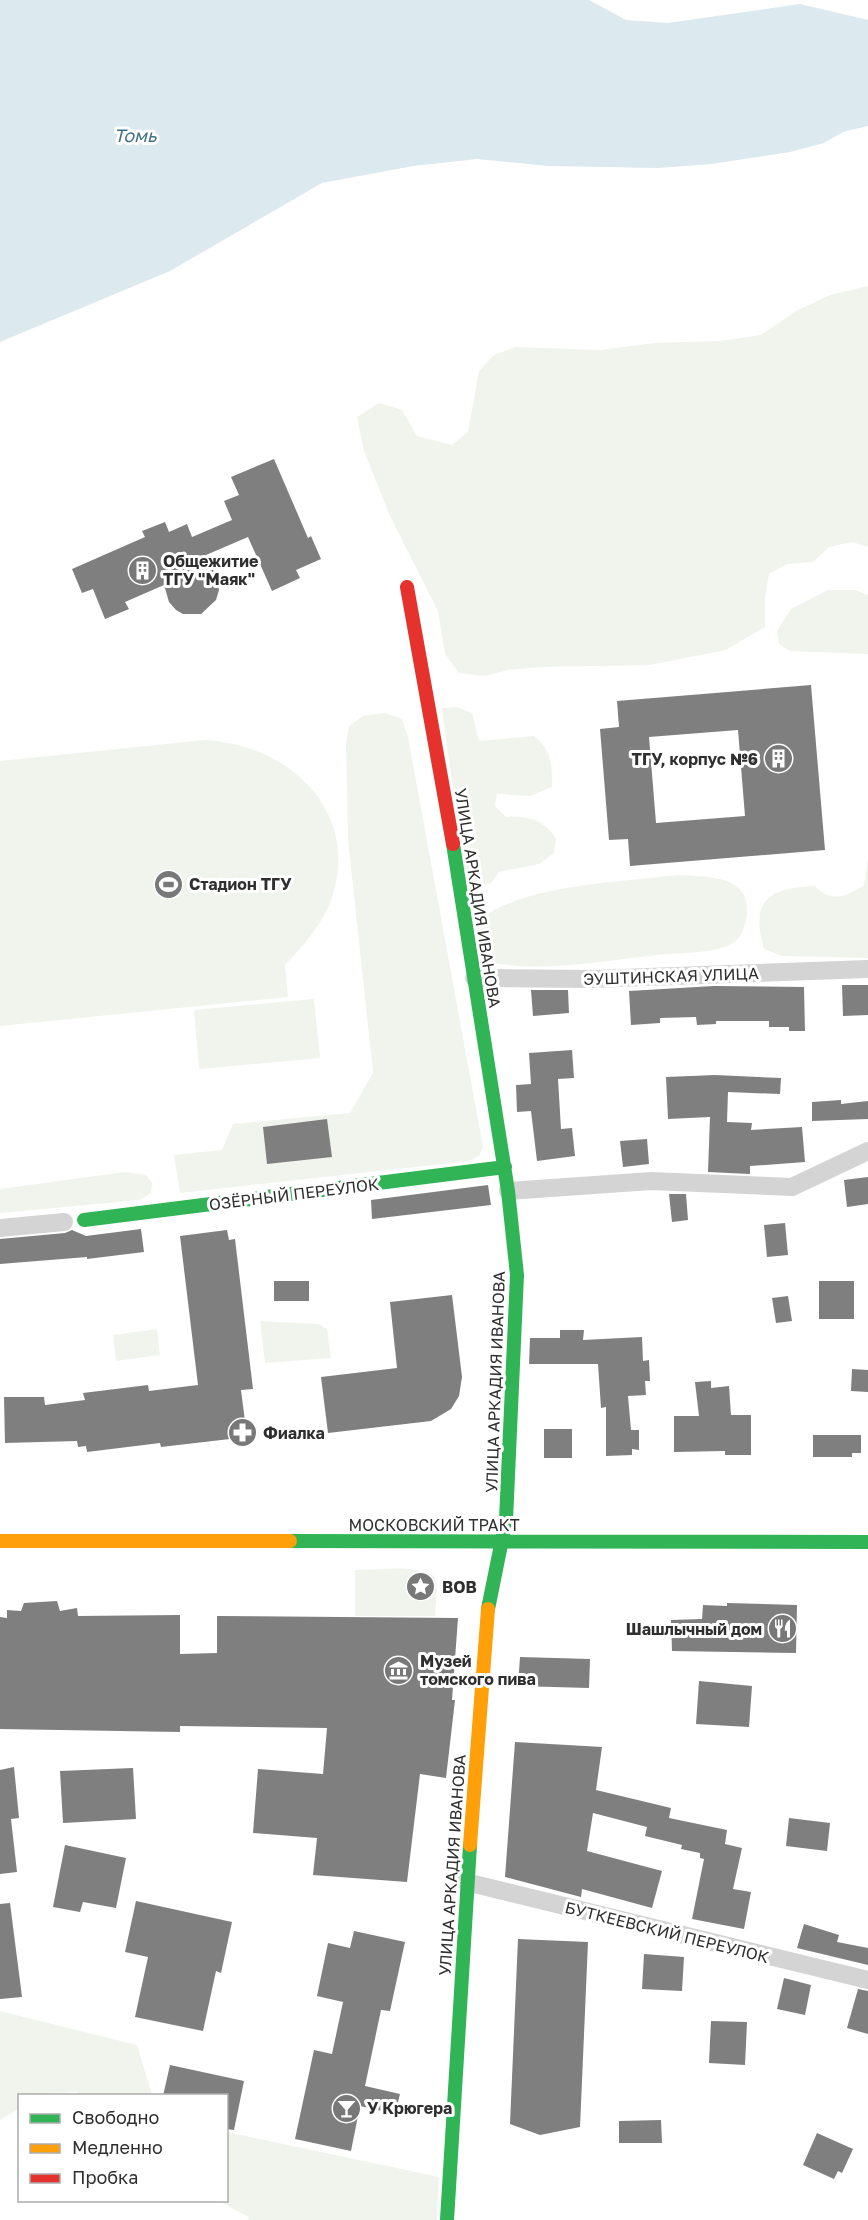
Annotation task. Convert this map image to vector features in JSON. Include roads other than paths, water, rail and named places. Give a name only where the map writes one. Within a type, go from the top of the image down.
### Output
[{"type":"street","name":"УЛИЦА АРКАДИЯ ИВАНОВА","points":[[407,587],[505,1167],[517,1275],[506,1520],[489,1595],[466,1882],[447,2220]]},
{"type":"street","name":"ЭУШТИНСКАЯ УЛИЦА","points":[[474,978],[593,980],[868,969]]},
{"type":"street","points":[[508,1191],[651,1181],[792,1187],[868,1151]]},
{"type":"street","name":"ОЗЁРНЫЙ ПЕРЕУЛОК","points":[[84,1220],[505,1167]]},
{"type":"street","points":[[0,1228],[64,1222]]},
{"type":"street","name":"МОСКОВСКИЙ ТРАКТ","points":[[0,1541],[868,1542]]},
{"type":"street","name":"БУТКЕЕВСКИЙ ПЕРЕУЛОК","points":[[466,1882],[868,1980]]},
{"type":"water","name":"Томь","points":[[0,0],[589,0],[626,20],[668,23],[800,4],[868,20],[868,126],[843,132],[824,143],[790,152],[711,164],[658,168],[548,166],[477,159],[413,166],[322,183],[170,271],[0,342]]},
{"type":"place","name":"Общежитие ТГУ \"Маяк\"","points":[[142,570]]},
{"type":"place","name":"ТГУ, корпус №6","points":[[779,759]]},
{"type":"place","name":"Стадион ТГУ","points":[[168,884]]},
{"type":"place","name":"Фиалка","points":[[242,1433]]},
{"type":"place","name":"ВОВ","points":[[421,1587]]},
{"type":"place","name":"Шашлычный дом","points":[[783,1629]]},
{"type":"place","name":"Музей томского пива","points":[[399,1670]]},
{"type":"place","name":"У Крюгера","points":[[346,2108]]}]
